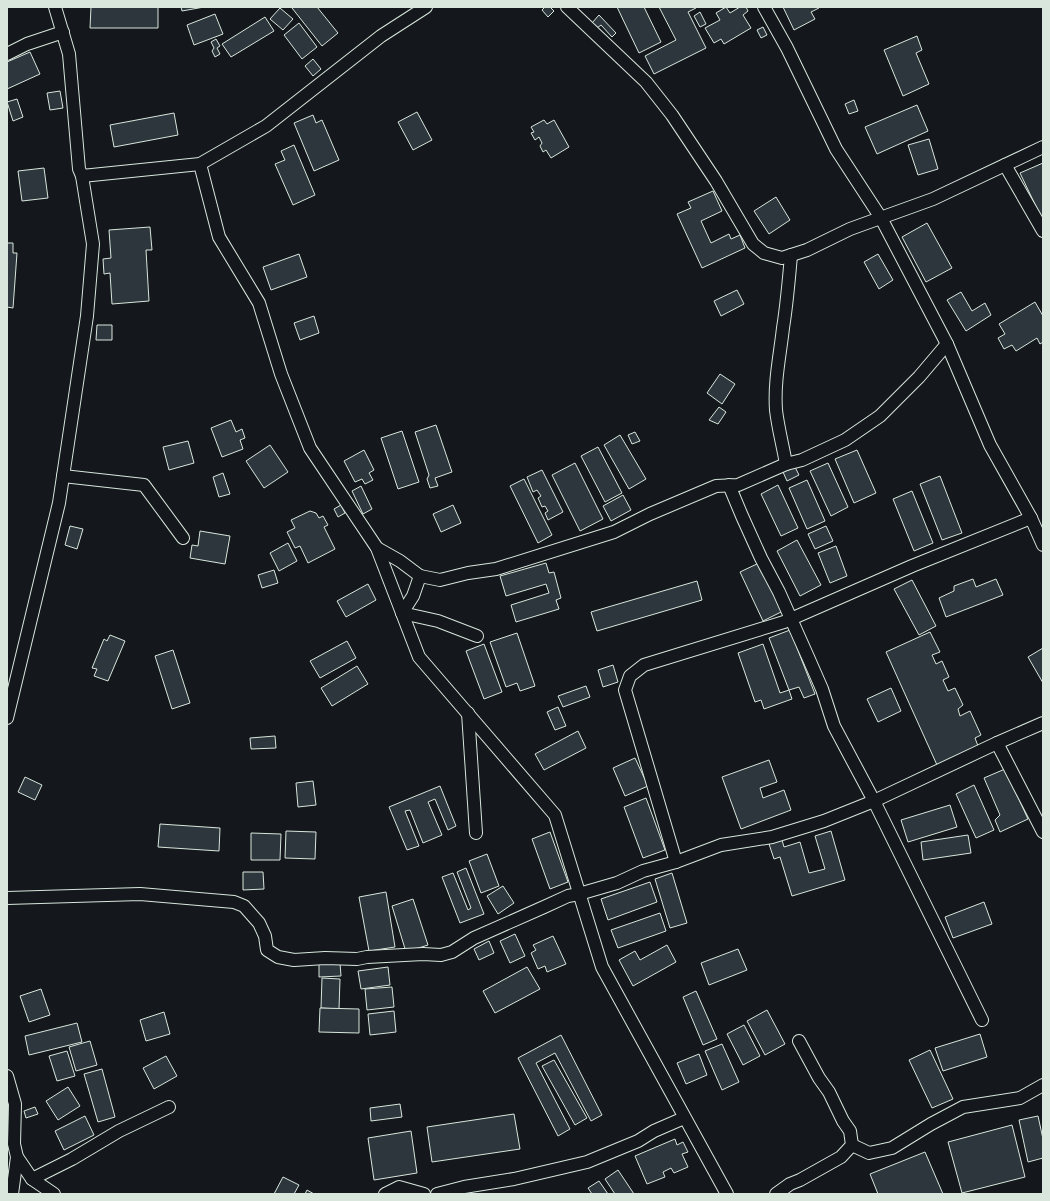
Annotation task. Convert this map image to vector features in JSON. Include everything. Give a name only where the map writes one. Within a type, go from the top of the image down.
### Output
[{"type":"street","points":[[7,718],[59,503],[88,316],[93,244],[82,176],[79,169],[69,54],[55,7]]},
{"type":"street","points":[[82,176],[200,164],[266,126],[381,36],[426,7]]},
{"type":"street","points":[[567,7],[646,82],[672,115],[712,175],[753,244],[764,253],[782,258],[807,250],[850,229],[933,199],[1043,147]]},
{"type":"street","points":[[764,7],[787,48],[836,149],[881,218],[947,344],[990,445],[1031,518],[1043,545]]},
{"type":"street","points":[[7,54],[27,44],[63,32]]},
{"type":"street","points":[[200,164],[219,237],[259,303],[281,374],[310,448],[377,548],[419,657],[555,815],[602,967],[727,1194]]},
{"type":"street","points":[[1005,165],[1043,231]]},
{"type":"street","points":[[786,464],[776,408],[776,385],[791,255]]},
{"type":"street","points":[[377,548],[400,561],[420,576],[440,580],[468,573],[496,569],[614,532],[650,514],[716,486],[738,485],[786,464],[802,460],[845,440],[880,416],[919,377],[947,344]]},
{"type":"street","points":[[63,476],[144,485],[183,538]]},
{"type":"street","points":[[729,485],[745,523],[792,619],[822,690],[834,726],[874,800],[982,1020]]},
{"type":"street","points":[[676,862],[625,690],[630,676],[644,665],[792,619],[912,566],[1031,518]]},
{"type":"street","points":[[402,613],[413,596],[420,576]]},
{"type":"street","points":[[402,613],[438,621],[477,636]]},
{"type":"street","points":[[468,713],[476,833]]},
{"type":"street","points":[[7,898],[140,894],[234,902],[244,906],[252,914],[259,923],[265,936],[267,950],[278,957],[294,960],[325,958],[357,959],[367,957],[423,954],[441,956],[452,952],[474,938],[568,896],[617,883],[643,871],[676,862],[721,845],[772,837],[824,821],[874,800],[1043,723]]},
{"type":"street","points":[[997,743],[1043,832]]},
{"type":"street","points":[[799,1041],[850,1131],[852,1145]]},
{"type":"street","points":[[7,1076],[15,1104],[14,1144],[17,1157],[12,1194]]},
{"type":"street","points":[[852,1145],[869,1153],[892,1148],[962,1107],[1020,1098],[1043,1085]]},
{"type":"street","points":[[32,1179],[169,1106]]},
{"type":"street","points":[[437,1194],[464,1187],[514,1179],[587,1162],[638,1141],[654,1131],[684,1118]]},
{"type":"street","points":[[776,1194],[790,1184],[841,1157],[852,1145]]},
{"type":"street","points":[[17,1157],[32,1179],[54,1194]]},
{"type":"street","points":[[385,1194],[399,1187],[424,1194]]},
{"type":"building","points":[[91,7],[158,7],[158,28],[90,28]]},
{"type":"building","points":[[181,7],[204,7],[182,11]]},
{"type":"building","points":[[317,7],[338,33],[322,46],[292,8]]},
{"type":"building","points":[[545,7],[550,7],[554,11],[548,17],[542,10]]},
{"type":"building","points":[[617,7],[644,7],[661,42],[639,53]]},
{"type":"building","points":[[659,7],[696,7],[688,12],[706,48],[654,74],[645,56],[676,40]]},
{"type":"building","points":[[726,7],[730,13],[740,7],[746,7],[748,11],[743,15],[751,28],[724,44],[721,39],[714,43],[705,28],[720,20],[716,13]]},
{"type":"building","points":[[783,7],[819,8],[811,12],[815,19],[794,30]]},
{"type":"building","points":[[280,8],[293,19],[283,30],[270,19]]},
{"type":"building","points":[[700,12],[706,24],[700,27],[694,16]]},
{"type":"building","points":[[215,14],[223,34],[194,45],[187,25]]},
{"type":"building","points":[[599,15],[616,33],[612,37],[601,25],[597,28],[592,23]]},
{"type":"building","points":[[265,17],[274,31],[231,57],[222,44]]},
{"type":"building","points":[[299,23],[317,47],[302,59],[284,35]]},
{"type":"building","points":[[763,27],[767,35],[761,38],[757,30]]},
{"type":"building","points":[[917,36],[922,50],[916,53],[929,84],[903,96],[884,50]]},
{"type":"building","points":[[216,39],[220,46],[217,48],[220,54],[215,57],[212,51],[214,48],[211,42]]},
{"type":"building","points":[[30,52],[40,74],[7,89],[7,62]]},
{"type":"building","points":[[313,59],[321,69],[313,76],[305,66]]},
{"type":"building","points":[[60,91],[63,108],[50,110],[47,93]]},
{"type":"building","points":[[17,99],[23,117],[13,121],[7,102]]},
{"type":"building","points":[[854,100],[858,111],[849,114],[845,104]]},
{"type":"building","points":[[917,105],[928,131],[877,154],[865,127]]},
{"type":"building","points":[[417,112],[432,140],[413,150],[398,122]]},
{"type":"building","points":[[174,113],[178,135],[114,147],[110,125]]},
{"type":"building","points":[[313,115],[316,123],[322,120],[339,160],[314,171],[294,123]]},
{"type":"building","points":[[544,120],[547,124],[554,120],[569,147],[551,158],[546,150],[543,152],[540,146],[542,143],[539,137],[535,140],[531,133],[534,132],[531,127]]},
{"type":"building","points":[[929,139],[938,169],[918,175],[908,145]]},
{"type":"building","points":[[294,145],[315,195],[293,205],[275,164],[285,160],[281,151]]},
{"type":"building","points":[[1043,163],[1043,218],[1042,219],[1020,173]]},
{"type":"building","points":[[44,168],[48,198],[22,201],[18,171]]},
{"type":"building","points":[[713,191],[722,211],[701,221],[711,243],[729,234],[731,239],[740,235],[745,248],[702,268],[677,214],[691,208],[688,202]]},
{"type":"building","points":[[776,197],[790,220],[769,234],[754,211]]},
{"type":"building","points":[[927,223],[952,268],[926,282],[902,237]]},
{"type":"building","points":[[150,227],[152,250],[146,250],[149,301],[112,304],[110,273],[104,274],[103,259],[111,258],[109,230]]},
{"type":"building","points":[[7,243],[13,243],[13,253],[17,253],[13,308],[7,307]]},
{"type":"building","points":[[299,254],[307,277],[271,290],[263,267]]},
{"type":"building","points":[[878,254],[893,280],[879,289],[864,262]]},
{"type":"building","points":[[737,290],[744,304],[721,316],[714,301]]},
{"type":"building","points":[[961,292],[972,311],[985,303],[991,315],[966,331],[947,300]]},
{"type":"building","points":[[1035,302],[1043,316],[1043,342],[1040,344],[1037,338],[1016,351],[1012,345],[1004,349],[998,338],[1005,334],[999,324]]},
{"type":"building","points":[[314,316],[319,333],[300,340],[294,323]]},
{"type":"building","points":[[97,325],[112,325],[112,340],[96,340]]},
{"type":"building","points":[[720,374],[735,384],[722,404],[707,393]]},
{"type":"building","points":[[719,407],[726,412],[718,424],[709,420]]},
{"type":"building","points":[[231,420],[236,432],[242,429],[245,438],[240,440],[243,449],[222,457],[211,428]]},
{"type":"building","points":[[436,425],[452,472],[435,478],[438,486],[430,488],[427,479],[429,475],[415,432]]},
{"type":"building","points":[[402,431],[419,482],[398,489],[381,438]]},
{"type":"building","points":[[635,432],[640,441],[632,444],[628,435]]},
{"type":"building","points":[[620,435],[646,479],[629,489],[604,445]]},
{"type":"building","points":[[188,441],[194,463],[169,470],[163,447]]},
{"type":"building","points":[[270,445],[288,472],[264,488],[246,461]]},
{"type":"building","points":[[598,447],[622,493],[605,502],[581,456]]},
{"type":"building","points":[[364,450],[374,470],[369,473],[373,480],[365,484],[362,479],[355,482],[344,461]]},
{"type":"building","points":[[857,450],[876,493],[854,503],[835,459]]},
{"type":"building","points":[[575,463],[603,519],[580,531],[552,475]]},
{"type":"building","points":[[828,463],[848,507],[831,516],[810,471]]},
{"type":"building","points":[[795,467],[799,475],[787,481],[783,472]]},
{"type":"building","points":[[542,470],[563,512],[548,520],[545,513],[548,511],[545,506],[542,507],[538,498],[541,496],[537,490],[533,492],[527,477]]},
{"type":"building","points":[[223,473],[230,494],[219,497],[213,477]]},
{"type":"building","points":[[940,476],[962,533],[942,540],[920,484]]},
{"type":"building","points":[[524,479],[552,535],[538,543],[510,486]]},
{"type":"building","points":[[807,480],[825,521],[807,529],[789,488]]},
{"type":"building","points":[[778,485],[798,528],[781,536],[761,494]]},
{"type":"building","points":[[361,486],[372,509],[363,514],[352,491]]},
{"type":"building","points":[[912,491],[933,543],[914,551],[893,499]]},
{"type":"building","points":[[623,495],[631,510],[611,521],[603,506]]},
{"type":"building","points":[[341,505],[345,513],[338,517],[334,509]]},
{"type":"building","points":[[453,505],[461,523],[441,532],[433,514]]},
{"type":"building","points":[[310,511],[316,513],[319,518],[323,516],[328,525],[324,527],[335,549],[308,563],[300,546],[295,548],[287,532],[295,528],[291,520]]},
{"type":"building","points":[[70,526],[83,529],[77,549],[65,545]]},
{"type":"building","points":[[826,526],[833,541],[815,549],[808,534]]},
{"type":"building","points":[[200,531],[230,536],[225,564],[190,558],[192,545],[198,546]]},
{"type":"building","points":[[797,540],[821,585],[800,596],[777,551]]},
{"type":"building","points":[[288,543],[297,561],[279,571],[270,553]]},
{"type":"building","points":[[836,546],[847,576],[830,583],[818,553]]},
{"type":"building","points":[[546,563],[549,573],[554,572],[561,598],[556,600],[559,609],[516,622],[511,605],[549,593],[546,584],[506,596],[500,576]]},
{"type":"building","points":[[759,563],[783,611],[763,621],[740,572]]},
{"type":"building","points":[[274,570],[278,583],[262,588],[258,575]]},
{"type":"building","points":[[973,579],[976,587],[996,579],[1003,595],[946,617],[939,598],[954,591],[954,586]]},
{"type":"building","points":[[912,580],[936,626],[919,635],[894,589]]},
{"type":"building","points":[[697,581],[702,600],[597,631],[591,612]]},
{"type":"building","points":[[368,584],[376,600],[346,617],[337,601]]},
{"type":"building","points":[[790,630],[815,694],[804,698],[799,687],[789,690],[769,638]]},
{"type":"building","points":[[930,632],[940,652],[932,655],[936,664],[942,661],[949,677],[943,680],[948,691],[955,688],[963,705],[958,709],[960,716],[970,711],[981,735],[975,738],[978,746],[937,765],[886,652]]},
{"type":"building","points":[[517,633],[535,686],[520,691],[517,683],[506,687],[490,642]]},
{"type":"building","points":[[110,635],[125,641],[108,681],[94,676],[97,669],[92,668],[104,639],[107,641]]},
{"type":"building","points":[[347,641],[356,658],[320,678],[310,661]]},
{"type":"building","points":[[484,644],[502,692],[484,699],[466,651]]},
{"type":"building","points":[[763,644],[780,693],[789,690],[792,699],[764,709],[761,700],[755,702],[738,653]]},
{"type":"building","points":[[1043,648],[1043,683],[1028,657]]},
{"type":"building","points":[[173,650],[190,703],[172,709],[155,656]]},
{"type":"building","points":[[613,665],[618,682],[603,687],[598,670]]},
{"type":"building","points":[[357,666],[368,684],[332,706],[321,688]]},
{"type":"building","points":[[586,686],[590,697],[563,707],[558,696]]},
{"type":"building","points":[[891,688],[901,711],[878,722],[867,699]]},
{"type":"building","points":[[558,707],[566,726],[555,730],[547,712]]},
{"type":"building","points":[[578,731],[586,748],[544,770],[535,754]]},
{"type":"building","points":[[275,736],[276,748],[251,749],[250,738]]},
{"type":"building","points":[[635,758],[648,786],[625,796],[613,768]]},
{"type":"building","points":[[769,760],[777,782],[760,788],[763,798],[784,790],[791,810],[741,829],[722,777]]},
{"type":"building","points":[[1005,769],[1028,819],[1000,832],[995,820],[1000,815],[984,778]]},
{"type":"building","points":[[25,777],[42,785],[35,800],[18,792]]},
{"type":"building","points":[[313,781],[316,805],[298,807],[296,783]]},
{"type":"building","points":[[974,785],[994,830],[976,838],[956,794]]},
{"type":"building","points":[[440,786],[456,826],[448,830],[435,799],[428,802],[442,835],[423,843],[410,810],[405,811],[419,846],[407,850],[389,807]]},
{"type":"building","points":[[646,798],[665,850],[643,858],[624,807]]},
{"type":"building","points":[[950,805],[957,827],[908,842],[901,820]]},
{"type":"building","points":[[160,824],[220,828],[219,851],[158,847]]},
{"type":"building","points":[[286,831],[316,832],[315,859],[285,858]]},
{"type":"building","points":[[831,831],[845,880],[792,896],[780,857],[774,859],[769,844],[782,840],[784,847],[800,842],[809,873],[825,869],[815,836]]},
{"type":"building","points":[[550,832],[568,882],[550,889],[532,839]]},
{"type":"building","points":[[251,833],[281,834],[280,860],[251,860]]},
{"type":"building","points":[[968,835],[971,853],[923,860],[921,842]]},
{"type":"building","points":[[487,854],[499,886],[481,893],[469,861]]},
{"type":"building","points":[[466,868],[484,914],[460,923],[442,877],[453,873],[468,910],[471,908],[457,872]]},
{"type":"building","points":[[243,872],[263,872],[264,889],[243,890]]},
{"type":"building","points":[[672,873],[687,923],[670,928],[655,879]]},
{"type":"building","points":[[650,882],[657,902],[608,920],[601,899]]},
{"type":"building","points":[[503,886],[514,903],[498,914],[487,896]]},
{"type":"building","points":[[386,892],[395,947],[369,951],[359,897]]},
{"type":"building","points":[[413,899],[428,945],[406,952],[392,906]]},
{"type":"building","points":[[984,902],[992,924],[953,938],[945,917]]},
{"type":"building","points":[[660,913],[666,931],[618,948],[611,930]]},
{"type":"building","points":[[515,934],[525,956],[510,963],[500,941]]},
{"type":"building","points":[[553,936],[566,964],[547,972],[545,966],[538,969],[531,953],[536,950],[533,945]]},
{"type":"building","points":[[489,941],[494,953],[479,960],[474,949]]},
{"type":"building","points":[[667,945],[676,962],[633,986],[619,960],[635,951],[640,960]]},
{"type":"building","points":[[738,949],[747,970],[709,985],[701,963]]},
{"type":"building","points":[[340,963],[341,976],[319,977],[319,964]]},
{"type":"building","points":[[388,967],[390,985],[361,989],[358,971]]},
{"type":"building","points":[[527,967],[540,989],[495,1013],[483,991]]},
{"type":"building","points":[[322,978],[340,979],[339,1009],[321,1008]]},
{"type":"building","points":[[392,987],[394,1007],[367,1010],[365,989]]},
{"type":"building","points":[[41,989],[50,1015],[29,1022],[20,996]]},
{"type":"building","points":[[696,991],[717,1039],[703,1045],[683,997]]},
{"type":"building","points":[[320,1008],[359,1009],[359,1033],[319,1032]]},
{"type":"building","points":[[767,1010],[785,1044],[765,1055],[747,1021]]},
{"type":"building","points":[[394,1011],[396,1032],[370,1035],[368,1014]]},
{"type":"building","points":[[164,1012],[170,1034],[146,1041],[140,1020]]},
{"type":"building","points":[[77,1023],[82,1042],[29,1055],[25,1036]]},
{"type":"building","points":[[744,1025],[760,1056],[743,1065],[727,1034]]},
{"type":"building","points":[[980,1034],[987,1057],[943,1071],[935,1048]]},
{"type":"building","points":[[561,1035],[602,1115],[591,1121],[555,1053],[536,1063],[570,1129],[558,1136],[518,1058]]},
{"type":"building","points":[[90,1041],[97,1065],[76,1071],[69,1047]]},
{"type":"building","points":[[722,1044],[739,1082],[722,1090],[705,1051]]},
{"type":"building","points":[[930,1050],[953,1099],[932,1108],[909,1060]]},
{"type":"building","points":[[67,1051],[75,1076],[57,1081],[49,1056]]},
{"type":"building","points":[[699,1054],[707,1075],[686,1084],[677,1063]]},
{"type":"building","points":[[166,1056],[177,1076],[154,1089],[143,1068]]},
{"type":"building","points":[[554,1060],[587,1118],[575,1125],[542,1066]]},
{"type":"building","points":[[102,1069],[115,1117],[98,1122],[84,1074]]},
{"type":"building","points":[[68,1087],[80,1106],[58,1120],[46,1101]]},
{"type":"building","points":[[400,1104],[402,1117],[371,1121],[370,1108]]},
{"type":"building","points":[[35,1107],[38,1114],[26,1118],[24,1111]]},
{"type":"building","points":[[514,1114],[520,1149],[432,1162],[427,1127]]},
{"type":"building","points":[[85,1116],[94,1135],[64,1150],[55,1131]]},
{"type":"building","points":[[1038,1116],[1043,1139],[1043,1158],[1028,1162],[1019,1120]]},
{"type":"building","points":[[1012,1125],[1025,1177],[962,1193],[948,1142]]},
{"type":"building","points":[[411,1131],[417,1173],[374,1180],[368,1138]]},
{"type":"building","points":[[675,1139],[677,1145],[683,1142],[688,1152],[682,1154],[688,1167],[674,1173],[671,1168],[663,1172],[665,1177],[647,1184],[635,1156]]},
{"type":"building","points":[[925,1152],[943,1194],[878,1194],[870,1174]]},
{"type":"building","points":[[618,1170],[634,1194],[615,1194],[605,1179]]},
{"type":"building","points":[[283,1177],[299,1185],[294,1194],[274,1194]]},
{"type":"building","points":[[599,1181],[608,1194],[592,1194],[588,1188]]},
{"type":"building","points":[[307,1190],[314,1194],[305,1194]]}]
